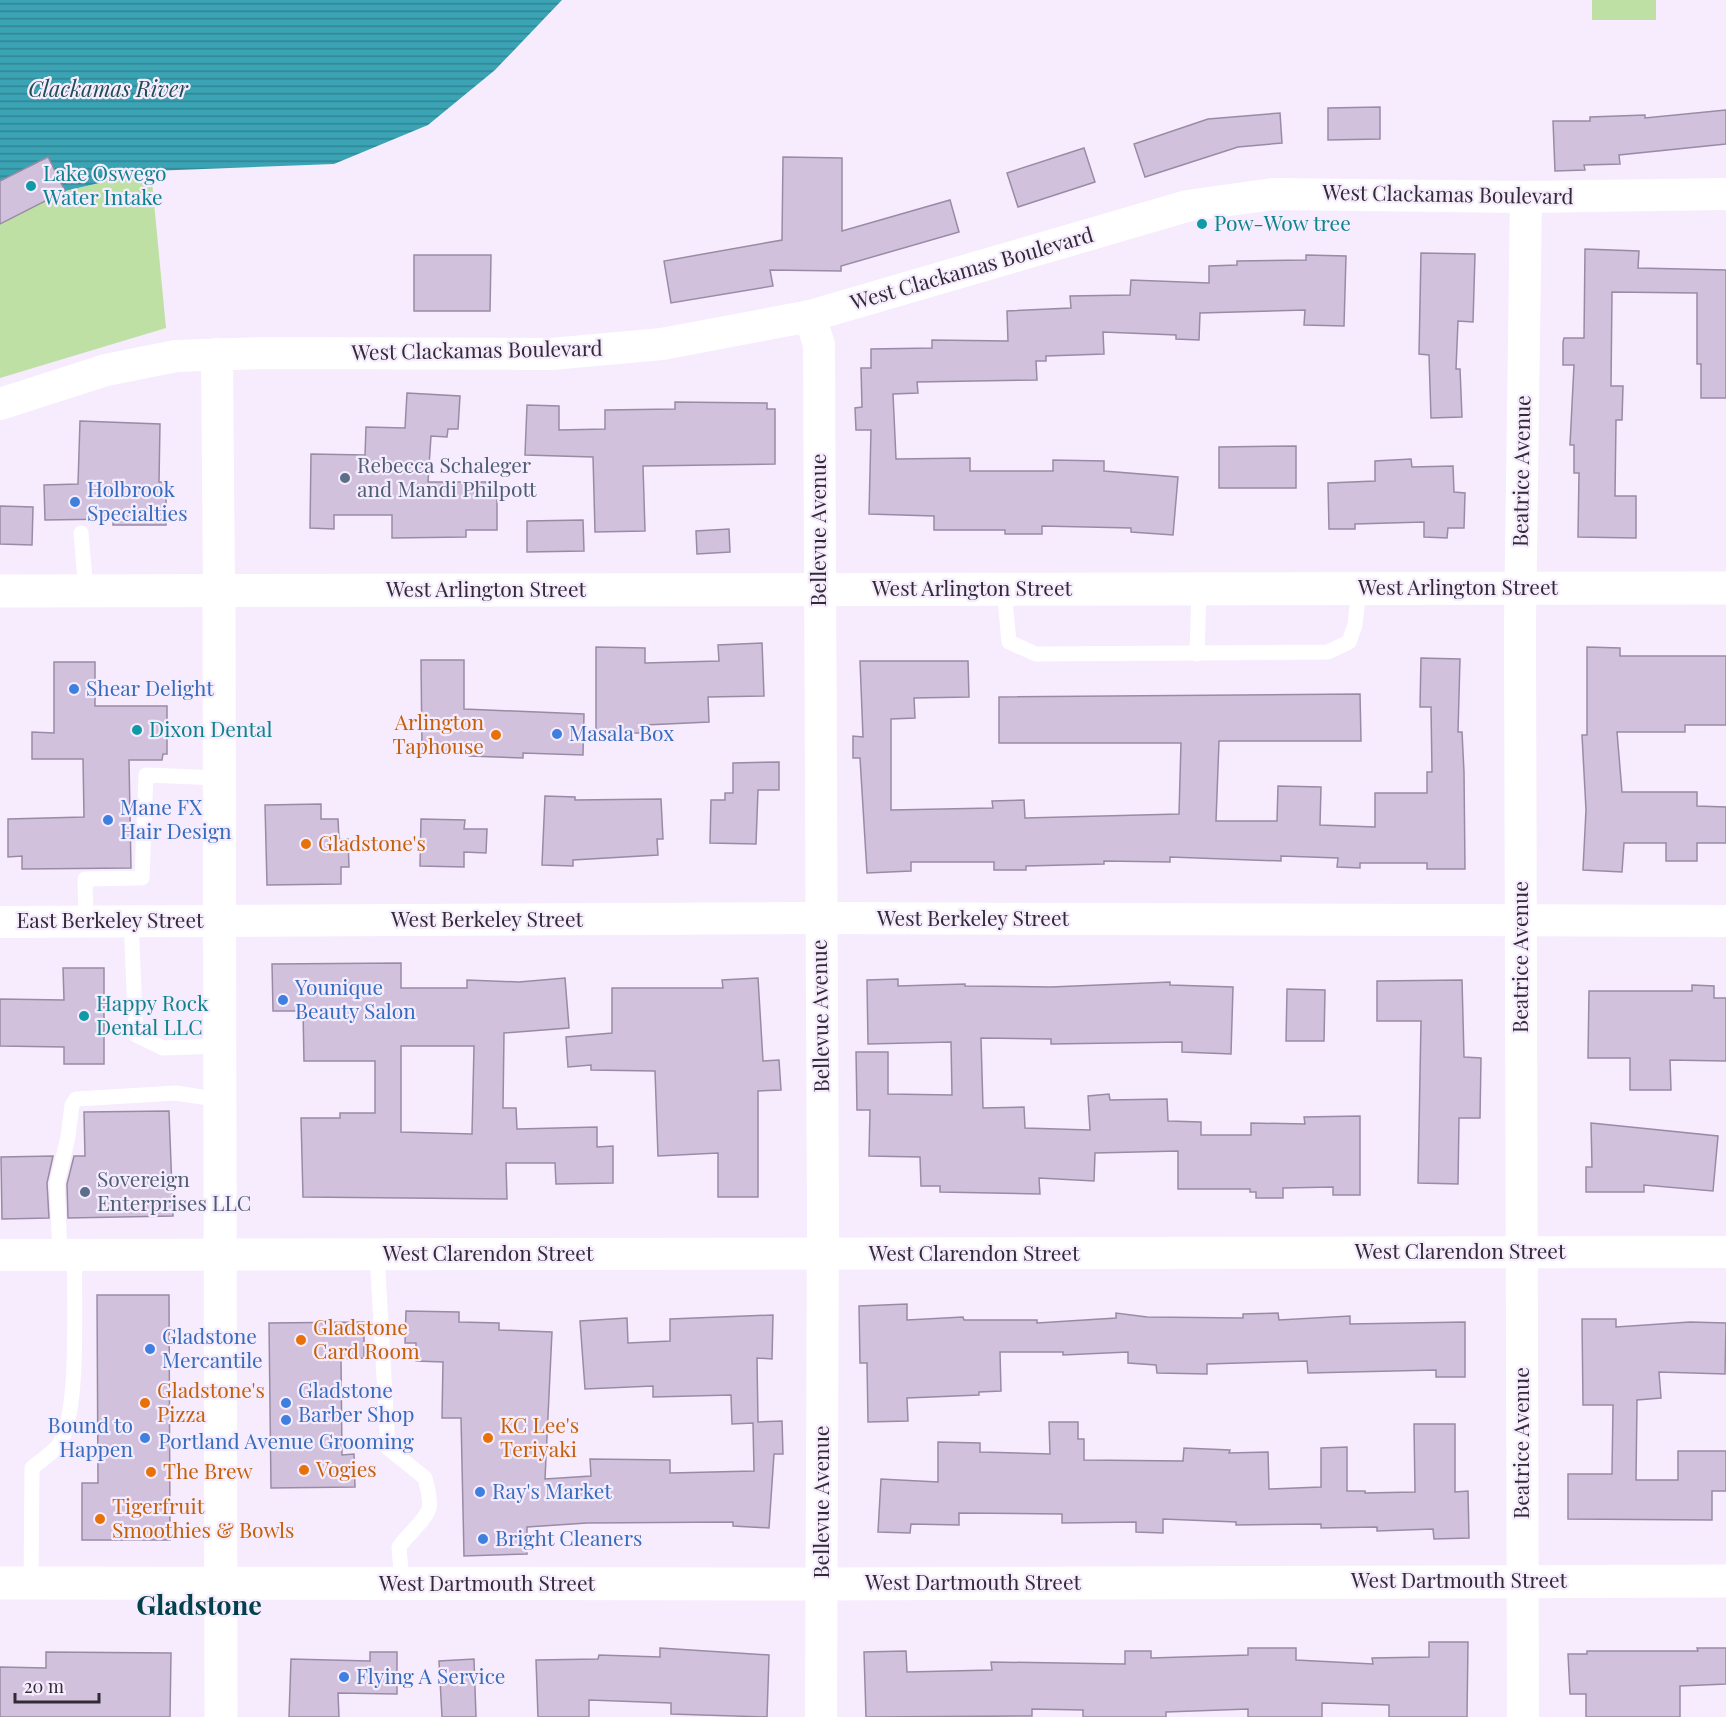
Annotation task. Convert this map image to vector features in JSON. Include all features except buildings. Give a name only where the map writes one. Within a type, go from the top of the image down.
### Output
[{"type":"street","name":"West Clackamas Boulevard","points":[[0,404],[106,370],[172,357],[217,354],[551,354],[662,344],[810,316],[1187,206],[1273,194],[1526,197],[1726,194]]},
{"type":"street","name":"Beatrice Avenue","points":[[1523,1717],[1520,588],[1526,197]]},
{"type":"street","name":"Bellevue Avenue","points":[[810,316],[819,345],[821,1717]]},
{"type":"street","points":[[217,354],[222,1255],[221,1717]]},
{"type":"street","name":"West Arlington Street","points":[[0,591],[1726,588]]},
{"type":"street","name":"West Berkeley Street","points":[[220,921],[820,918],[1726,921]]},
{"type":"street","name":"East Berkeley Street","points":[[0,922],[220,921]]},
{"type":"street","name":"West Clarendon Street","points":[[0,1255],[1726,1252]]},
{"type":"street","name":"West Dartmouth Street","points":[[15,1583],[821,1584],[1726,1581]]},
{"type":"lane","points":[[81,533],[86,591]]},
{"type":"lane","points":[[1004,589],[1009,642],[1036,654],[1197,654],[1328,652],[1349,642],[1355,625],[1359,588]]},
{"type":"lane","points":[[1197,654],[1199,589]]},
{"type":"lane","points":[[86,921],[85,879],[142,878],[146,775],[220,778]]},
{"type":"lane","points":[[130,921],[136,1035],[163,1048],[221,1046]]},
{"type":"lane","points":[[15,1583],[32,1468],[62,1442],[68,1417],[74,1361],[68,1255],[57,1183],[68,1137],[72,1105],[76,1099],[176,1093],[221,1100]]},
{"type":"lane","points":[[377,1254],[388,1448],[425,1478],[430,1507],[422,1522],[411,1530],[399,1547],[402,1584]]},
{"type":"green space","points":[[1592,0],[1656,0],[1656,20],[1592,20]]},
{"type":"green space","points":[[48,157],[66,191],[151,171],[166,328],[0,378],[0,181]]},
{"type":"water","name":"Clackamas River","points":[[0,0],[562,0],[495,70],[428,125],[334,164],[151,171],[65,191],[48,157],[0,181]]},
{"type":"place","name":"Lake Oswego Water Intake","points":[[31,186]]},
{"type":"place","name":"Pow-Wow tree","points":[[1202,224]]},
{"type":"place","name":"Rebecca Schaleger and Mandi Philpott","points":[[345,478]]},
{"type":"place","name":"Holbrook Specialties","points":[[75,502]]},
{"type":"place","name":"Shear Delight","points":[[74,689]]},
{"type":"place","name":"Dixon Dental","points":[[137,730]]},
{"type":"place","name":"Masala Box","points":[[557,734]]},
{"type":"place","name":"Arlington Taphouse","points":[[496,735]]},
{"type":"place","name":"Mane FX Hair Design","points":[[108,820]]},
{"type":"place","name":"Gladstone's","points":[[306,844]]},
{"type":"place","name":"Younique Beauty Salon","points":[[283,1000]]},
{"type":"place","name":"Happy Rock Dental LLC","points":[[84,1016]]},
{"type":"place","name":"Sovereign Enterprises LLC","points":[[85,1192]]},
{"type":"place","name":"Gladstone Card Room","points":[[301,1340]]},
{"type":"place","name":"Gladstone Mercantile","points":[[150,1349]]},
{"type":"place","name":"Gladstone's Pizza","points":[[145,1403]]},
{"type":"place","name":"Gladstone Barber Shop","points":[[286,1403]]},
{"type":"place","name":"Portland Avenue Grooming","points":[[286,1420]]},
{"type":"place","name":"Bound to Happen","points":[[145,1438]]},
{"type":"place","name":"KC Lee's Teriyaki","points":[[488,1438]]},
{"type":"place","name":"Vogies","points":[[304,1470]]},
{"type":"place","name":"The Brew","points":[[151,1472]]},
{"type":"place","name":"Ray's Market","points":[[480,1492]]},
{"type":"place","name":"Tigerfruit Smoothies & Bowls","points":[[100,1519]]},
{"type":"place","name":"Bright Cleaners","points":[[483,1539]]},
{"type":"place","name":"Flying A Service","points":[[344,1677]]},
{"type":"district","name":"Gladstone","points":[[199,1606]]}]
